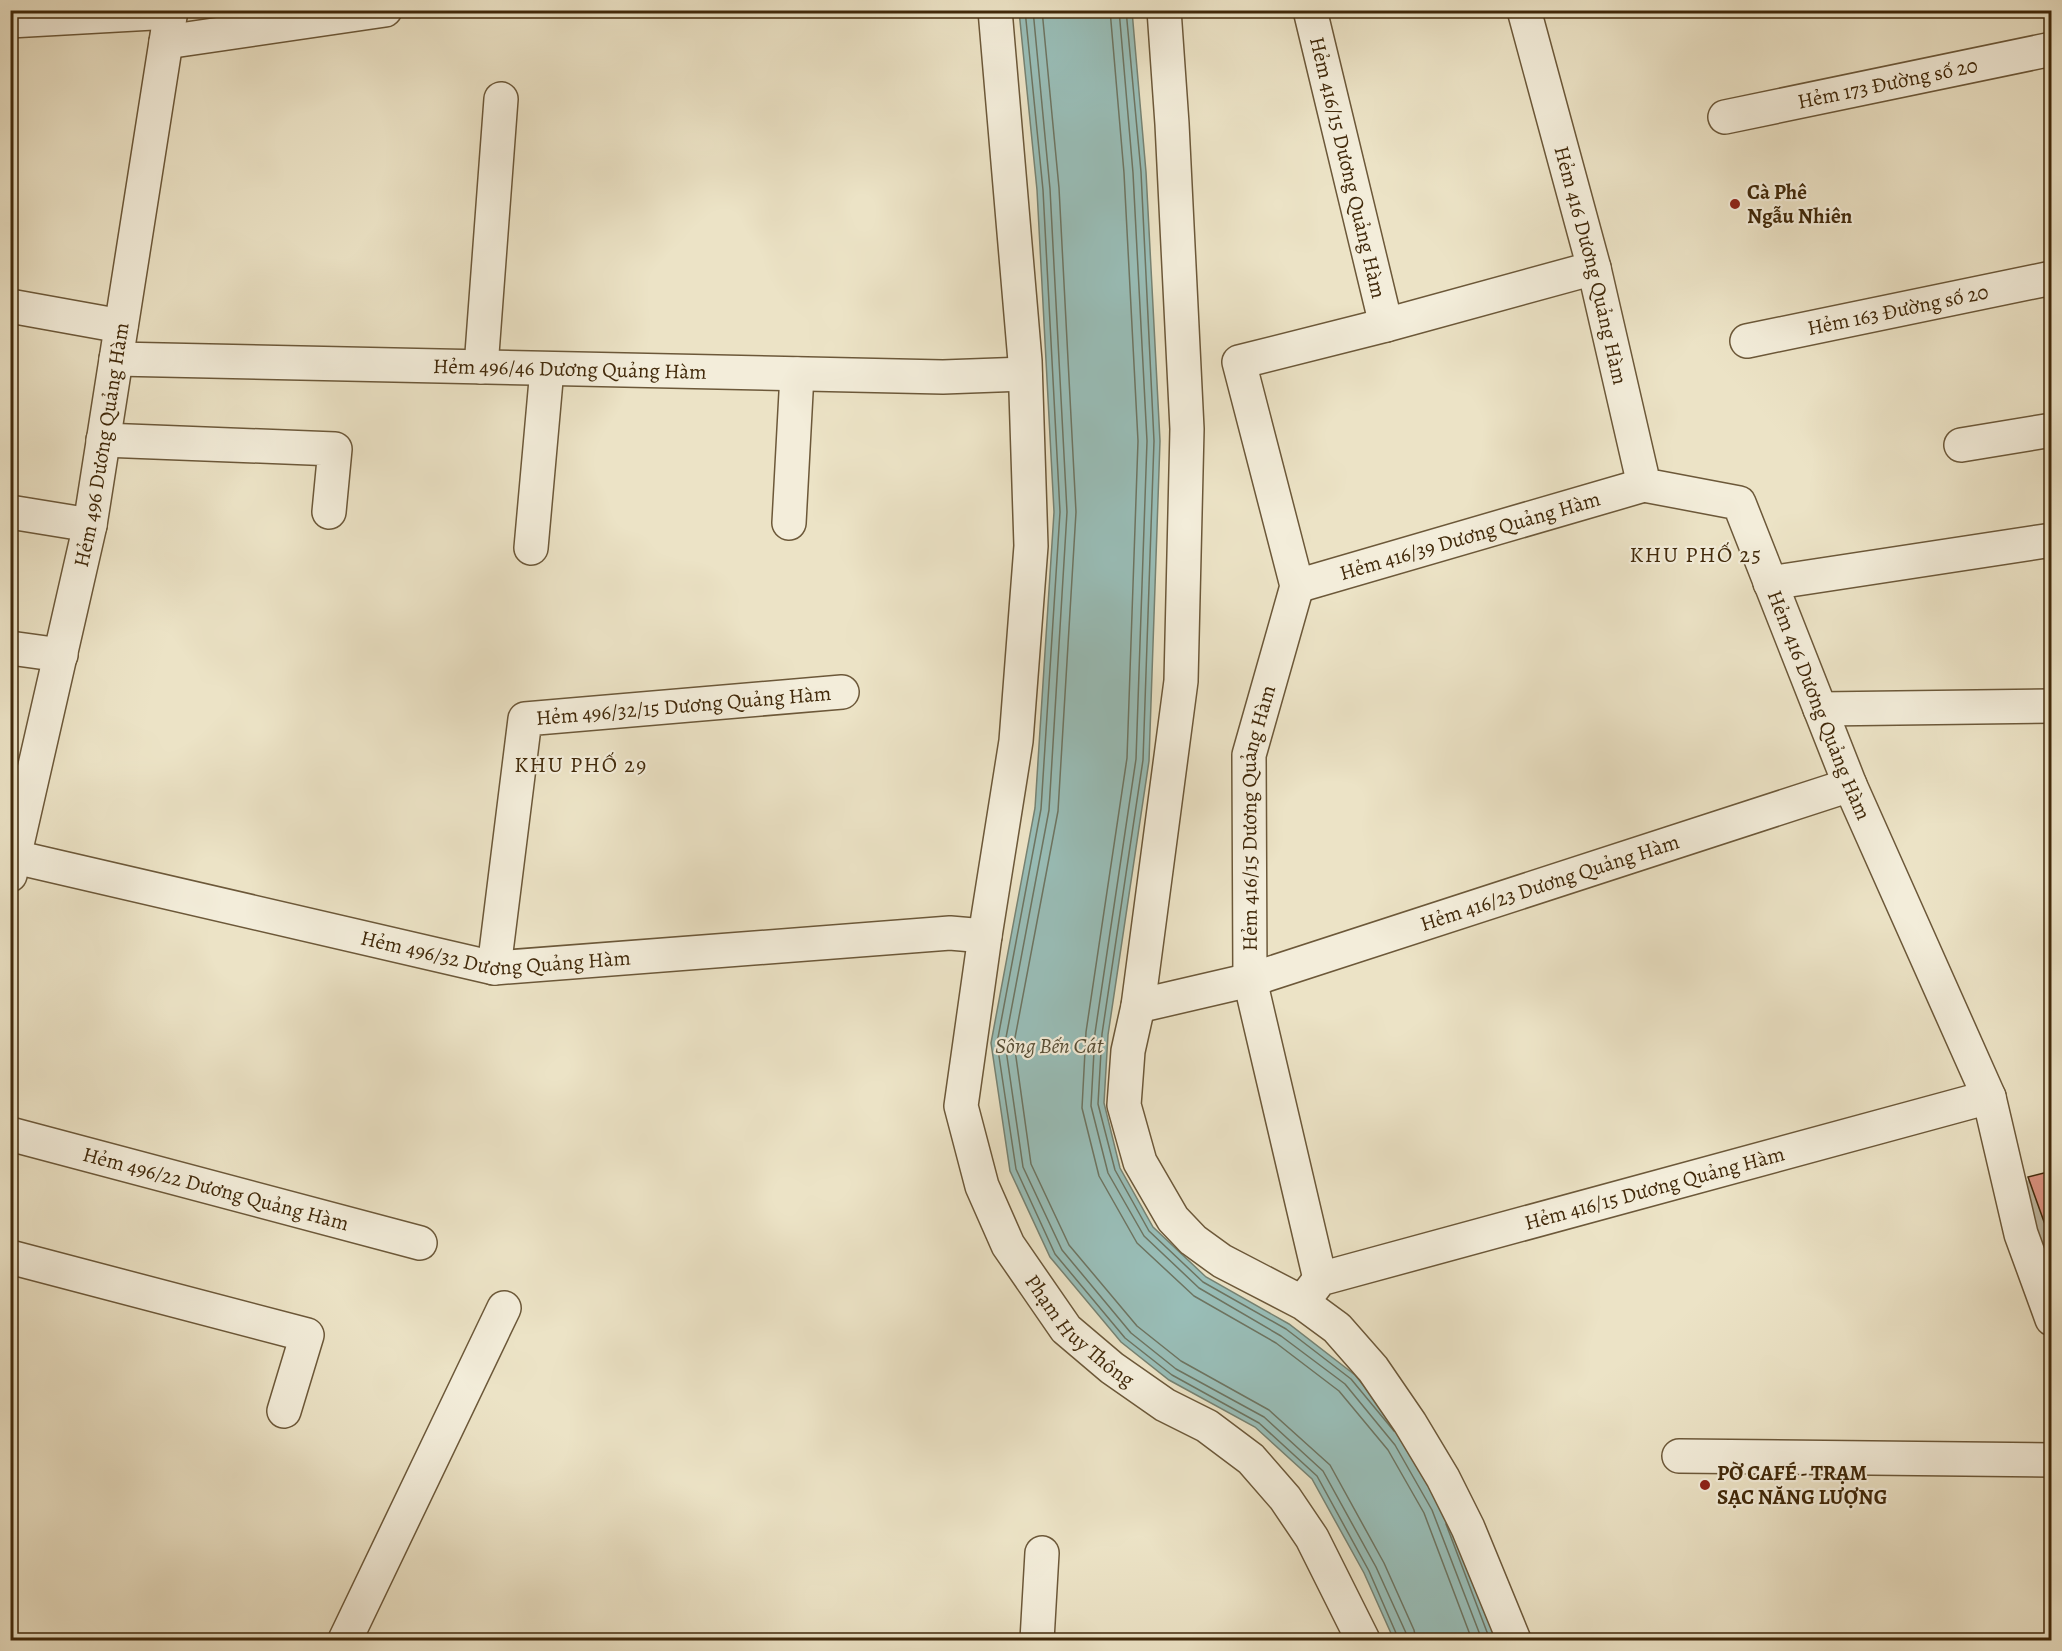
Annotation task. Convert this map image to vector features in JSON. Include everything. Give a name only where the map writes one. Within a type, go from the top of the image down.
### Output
[{"type":"street","points":[[10,21],[169,22],[385,10]]},
{"type":"street","name":"Phạm Huy Thông","points":[[995,10],[1025,374],[1031,546],[1016,741],[961,1106],[982,1186],[1008,1245],[1066,1329],[1112,1368],[1165,1405],[1207,1426],[1251,1459],[1285,1498],[1312,1538],[1363,1641]]},
{"type":"street","points":[[1164,10],[1187,429],[1181,681],[1138,1006],[1128,1051],[1124,1105],[1140,1162],[1173,1219],[1193,1240],[1222,1261],[1311,1291],[1337,1328],[1373,1369],[1410,1423],[1443,1478],[1468,1528],[1514,1641]]},
{"type":"street","name":"Hẻm 416/15 Dương Quảng Hàm","points":[[1310,10],[1386,325]]},
{"type":"street","name":"Hẻm 416 Dương Quảng Hàm","points":[[1524,10],[1594,268],[1644,485],[1738,502],[1850,785],[1989,1097],[2021,1234],[2052,1319]]},
{"type":"street","name":"Hẻm 496 Dương Quảng Hàm","points":[[13,866],[90,525],[169,22]]},
{"type":"street","name":"Hẻm 173 Đường số 20","points":[[1725,117],[2052,49]]},
{"type":"street","points":[[481,367],[501,99]]},
{"type":"street","points":[[1297,586],[1239,362],[1386,325],[1594,268]]},
{"type":"street","name":"Hẻm 163 Đường số 20","points":[[1747,341],[2052,278]]},
{"type":"street","points":[[10,306],[121,326]]},
{"type":"street","name":"Hẻm 496/46 Dương Quảng Hàm","points":[[116,358],[943,377],[1025,374]]},
{"type":"street","points":[[531,548],[547,369]]},
{"type":"street","points":[[789,523],[797,374]]},
{"type":"street","points":[[1961,445],[2052,430]]},
{"type":"street","points":[[103,440],[335,449],[329,512]]},
{"type":"street","name":"Hẻm 416/39 Dương Quảng Hàm","points":[[1297,586],[1644,485]]},
{"type":"street","points":[[10,512],[90,525]]},
{"type":"street","points":[[1770,583],[2052,540]]},
{"type":"street","name":"Hẻm 416/15 Dương Quảng Hàm","points":[[1297,586],[1249,755],[1250,980],[1311,1291],[1989,1097]]},
{"type":"street","points":[[10,648],[61,655]]},
{"type":"street","name":"Hẻm 496/32/15 Dương Quảng Hàm","points":[[494,968],[525,719],[842,692]]},
{"type":"street","points":[[1820,709],[2052,706]]},
{"type":"street","name":"Hẻm 416/23 Dương Quảng Hàm","points":[[1138,1006],[1250,980],[1850,785]]},
{"type":"street","name":"Hẻm 496/32 Dương Quảng Hàm","points":[[13,866],[494,968],[950,933],[985,936]]},
{"type":"street","name":"Hẻm 496/22 Dương Quảng Hàm","points":[[10,1134],[420,1243]]},
{"type":"street","points":[[10,1257],[307,1335],[284,1411]]},
{"type":"street","points":[[345,1641],[504,1308]]},
{"type":"street","points":[[1679,1456],[2052,1460]]},
{"type":"street","points":[[1037,1641],[1042,1553]]},
{"type":"water","name":"Sông Bến Cát","points":[[1019,11],[1132,11],[1146,172],[1160,441],[1149,761],[1108,1035],[1104,1103],[1120,1168],[1153,1227],[1206,1277],[1289,1324],[1355,1375],[1406,1437],[1445,1504],[1496,1640],[1394,1640],[1364,1573],[1312,1479],[1255,1427],[1169,1380],[1121,1342],[1050,1257],[1010,1171],[991,1043],[1035,808],[1054,512],[1037,190]]},
{"type":"building","points":[[2052,1171],[2052,1244],[2028,1177]]},
{"type":"place","name":"Cà Phê Ngẫu Nhiên","points":[[1735,204]]},
{"type":"place","name":"PỜ CAFÉ - TRẠM SẠC NĂNG LƯỢNG","points":[[1705,1485]]},
{"type":"district","name":"KHU PHỐ 25","points":[[1696,554]]},
{"type":"district","name":"KHU PHỐ 29","points":[[581,764]]}]
